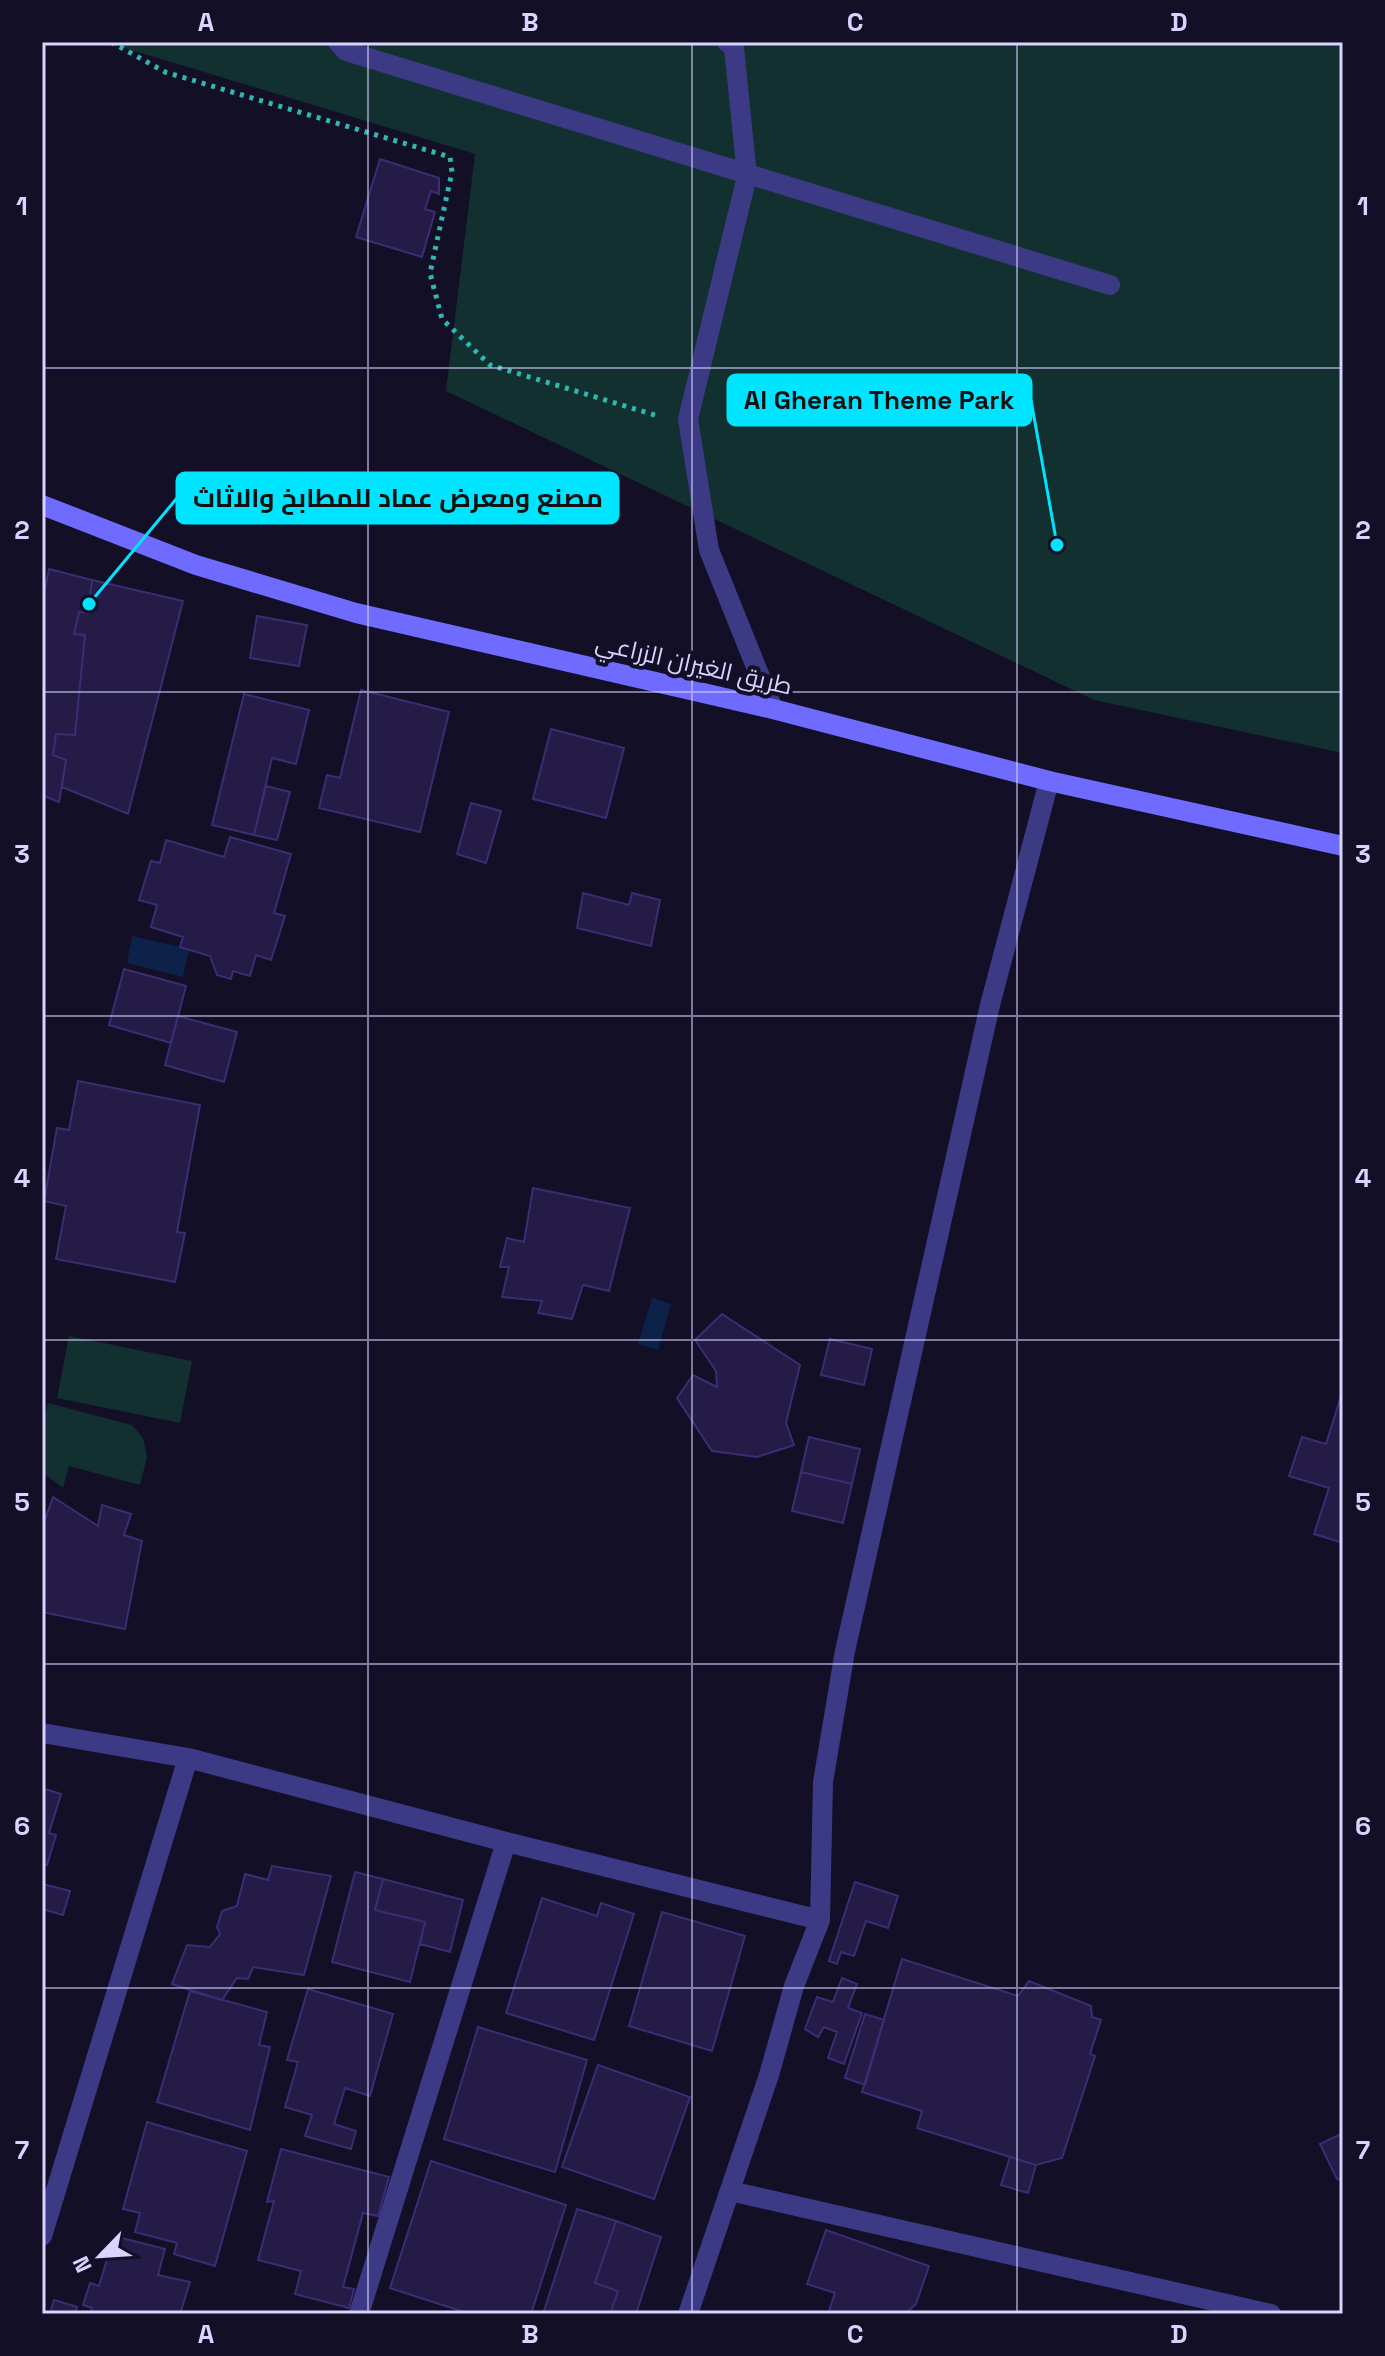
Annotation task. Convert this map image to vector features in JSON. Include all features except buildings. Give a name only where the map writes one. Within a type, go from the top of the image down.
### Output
[{"type":"street","points":[[338,42],[346,51],[1110,285]]},
{"type":"street","points":[[727,42],[734,48],[747,176],[688,426],[709,550],[773,709]]},
{"type":"street","name":"طريق الغيران الزراعي","points":[[42,505],[196,565],[356,613],[773,709],[1049,781],[1343,846]]},
{"type":"street","points":[[688,2314],[769,2075],[794,1986],[820,1920],[823,1782],[845,1651],[990,1005],[1049,781]]},
{"type":"street","points":[[42,1733],[188,1758],[506,1842],[820,1920]]},
{"type":"street","points":[[42,2236],[188,1758]]},
{"type":"street","points":[[359,2314],[506,1842]]},
{"type":"street","points":[[730,2191],[1271,2314]]},
{"type":"path","points":[[111,42],[165,72],[450,157],[452,172],[430,273],[442,319],[490,365],[688,426]]},
{"type":"green space","points":[[105,42],[1343,42],[1343,753],[1094,700],[446,391],[475,154]]},
{"type":"green space","points":[[69,1336],[192,1361],[180,1423],[57,1398]]},
{"type":"green space","points":[[48,1403],[132,1425],[143,1438],[147,1457],[140,1485],[69,1466],[63,1488],[42,1472],[42,1428]]},
{"type":"water","points":[[132,936],[189,949],[183,977],[127,963]]},
{"type":"water","points":[[652,1298],[671,1304],[658,1350],[638,1344]]},
{"type":"place","name":"Al Gheran Theme Park","points":[[1057,545]]},
{"type":"place","name":"مصنع ومعرض عماد للمطابخ والاثاث","points":[[89,604]]}]
